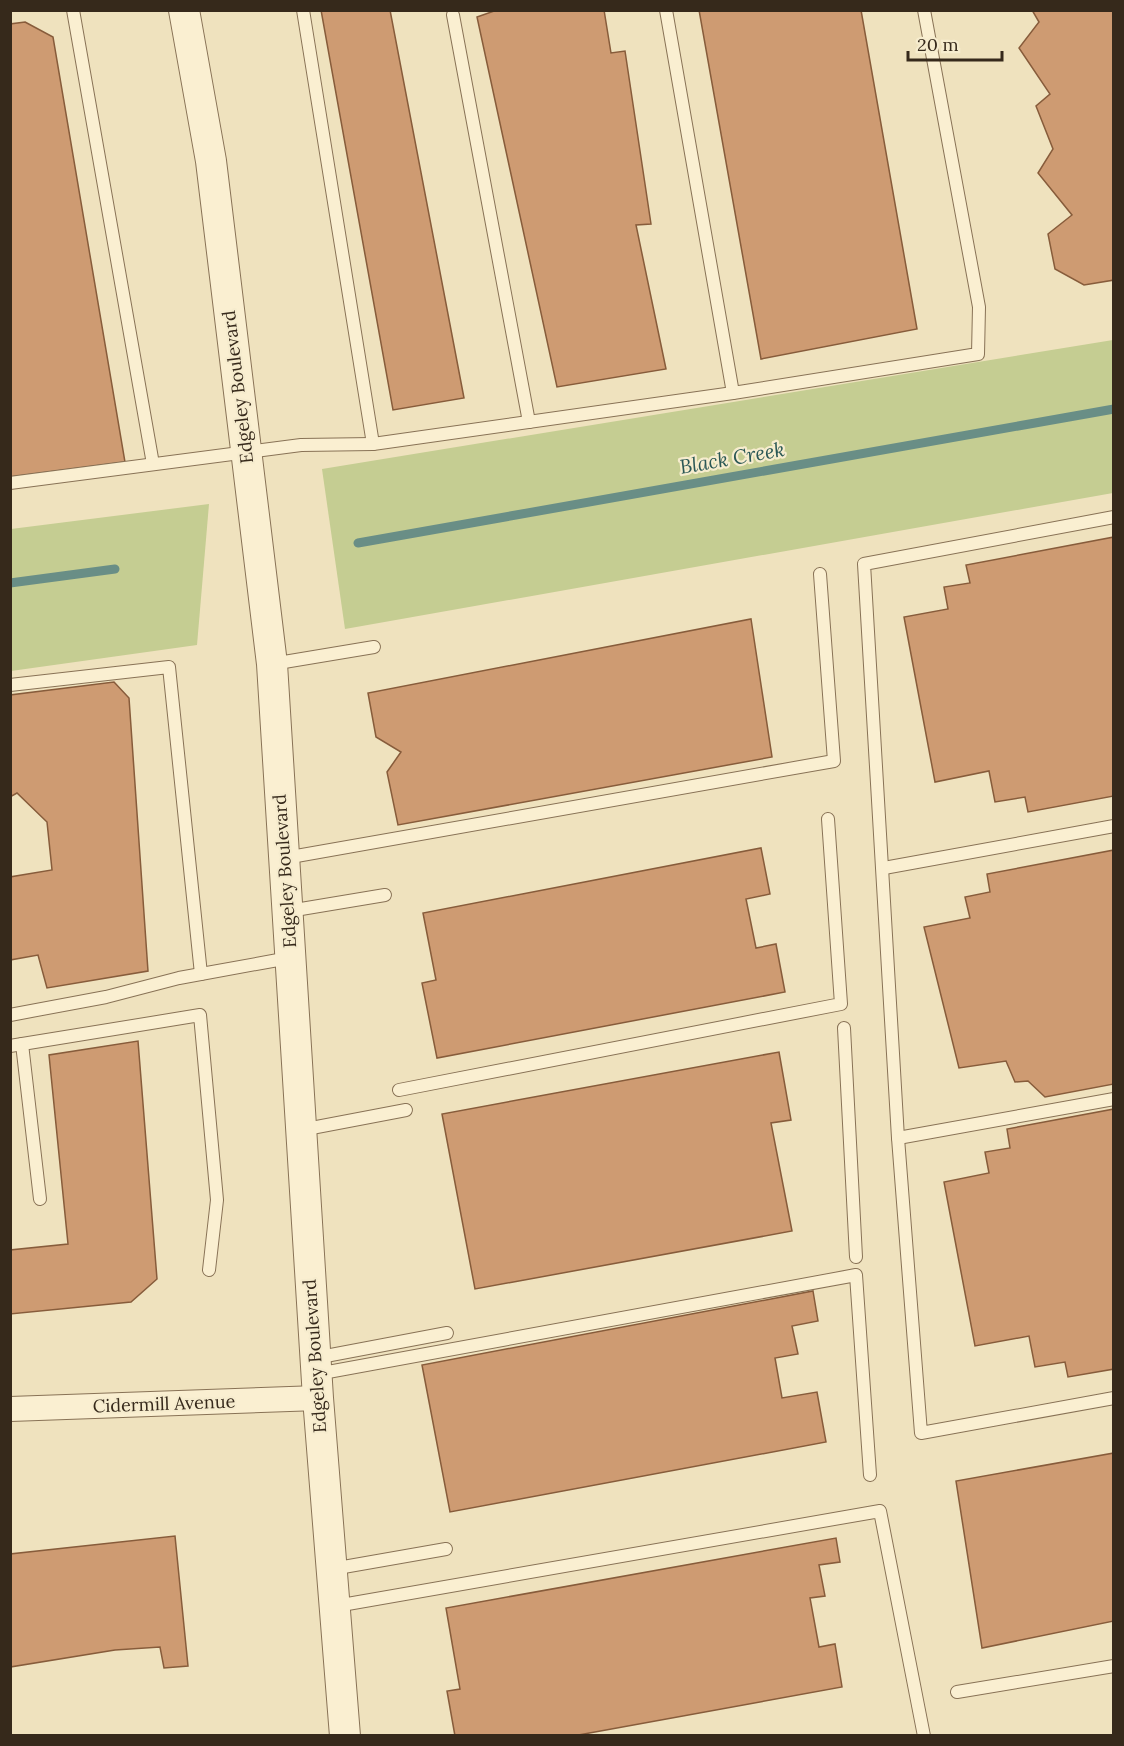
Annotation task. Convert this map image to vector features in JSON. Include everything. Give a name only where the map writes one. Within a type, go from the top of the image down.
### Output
[{"type":"street","name":"Edgeley Boulevard","points":[[184,10],[211,161],[272,664],[316,1377],[345,1736]]},
{"type":"street","name":"Cidermill Avenue","points":[[10,1410],[316,1377]]},
{"type":"lane","points":[[73,10],[153,464]]},
{"type":"lane","points":[[303,10],[373,444]]},
{"type":"lane","points":[[666,10],[733,393]]},
{"type":"lane","points":[[10,483],[245,451],[301,445],[373,444],[733,393],[978,354],[979,306],[924,10]]},
{"type":"lane","points":[[453,15],[529,422]]},
{"type":"lane","points":[[1113,517],[864,564],[884,868],[898,1138],[921,1433],[1113,1398]]},
{"type":"lane","points":[[284,858],[834,761],[820,574]]},
{"type":"lane","points":[[272,664],[374,647]]},
{"type":"lane","points":[[10,685],[169,667],[201,974]]},
{"type":"lane","points":[[399,1090],[841,1005],[828,819]]},
{"type":"lane","points":[[884,868],[1113,826]]},
{"type":"lane","points":[[287,911],[385,895]]},
{"type":"lane","points":[[10,1015],[106,998],[201,974],[291,958]]},
{"type":"lane","points":[[40,1199],[16,1045],[200,1015],[217,1200],[208,1270]]},
{"type":"lane","points":[[844,1028],[856,1257]]},
{"type":"lane","points":[[898,1138],[1113,1099]]},
{"type":"lane","points":[[301,1130],[406,1110]]},
{"type":"lane","points":[[316,1377],[856,1275],[870,1475]]},
{"type":"lane","points":[[316,1377],[447,1333]]},
{"type":"lane","points":[[335,1606],[880,1511],[924,1736]]},
{"type":"lane","points":[[331,1569],[446,1549]]},
{"type":"lane","points":[[957,1692],[1113,1666]]},
{"type":"green space","points":[[1113,340],[1113,493],[345,629],[322,469]]},
{"type":"green space","points":[[209,504],[197,645],[11,671],[11,529]]},
{"type":"building","points":[[321,10],[390,10],[464,398],[393,410]]},
{"type":"building","points":[[497,10],[604,10],[611,53],[625,51],[651,224],[636,225],[666,369],[557,387],[477,17]]},
{"type":"building","points":[[699,10],[861,10],[917,329],[761,359]]},
{"type":"building","points":[[1032,10],[1114,10],[1114,280],[1084,285],[1055,269],[1048,234],[1072,215],[1038,173],[1053,149],[1036,106],[1050,94],[1019,48],[1039,22]]},
{"type":"building","points":[[25,22],[53,37],[125,462],[10,477],[10,24]]},
{"type":"building","points":[[1114,537],[1114,796],[1028,812],[1025,797],[995,802],[989,771],[935,782],[904,617],[948,609],[944,587],[970,583],[966,565]]},
{"type":"building","points":[[751,619],[772,757],[398,825],[387,772],[401,752],[376,737],[368,693]]},
{"type":"building","points":[[114,682],[129,698],[148,971],[47,988],[38,955],[10,960],[10,877],[52,870],[47,822],[17,793],[10,797],[10,695]]},
{"type":"building","points":[[761,848],[770,894],[746,899],[756,948],[776,944],[785,992],[437,1058],[422,983],[436,980],[423,913]]},
{"type":"building","points":[[1114,850],[1114,1084],[1045,1097],[1028,1081],[1015,1082],[1006,1061],[959,1068],[924,927],[970,918],[965,897],[990,892],[987,874]]},
{"type":"building","points":[[138,1041],[157,1279],[131,1302],[10,1314],[10,1250],[68,1244],[49,1055]]},
{"type":"building","points":[[779,1052],[791,1120],[771,1123],[792,1231],[475,1289],[442,1114]]},
{"type":"building","points":[[1114,1109],[1114,1369],[1068,1377],[1065,1362],[1035,1367],[1029,1336],[975,1346],[944,1182],[989,1173],[985,1152],[1010,1148],[1007,1129]]},
{"type":"building","points":[[813,1291],[818,1321],[792,1326],[798,1354],[775,1358],[782,1398],[817,1392],[826,1442],[450,1512],[422,1365]]},
{"type":"building","points":[[1114,1453],[1114,1621],[982,1648],[956,1481]]},
{"type":"building","points":[[175,1536],[188,1666],[164,1668],[160,1647],[115,1650],[10,1667],[10,1554]]},
{"type":"building","points":[[836,1538],[840,1562],[819,1565],[825,1596],[810,1598],[819,1647],[835,1644],[842,1687],[573,1736],[455,1736],[447,1691],[460,1689],[446,1608]]},
{"type":"waterway","name":"Black Creek","points":[[358,543],[1114,409]]},
{"type":"waterway","name":"Black Creek","points":[[10,583],[115,569]]}]
